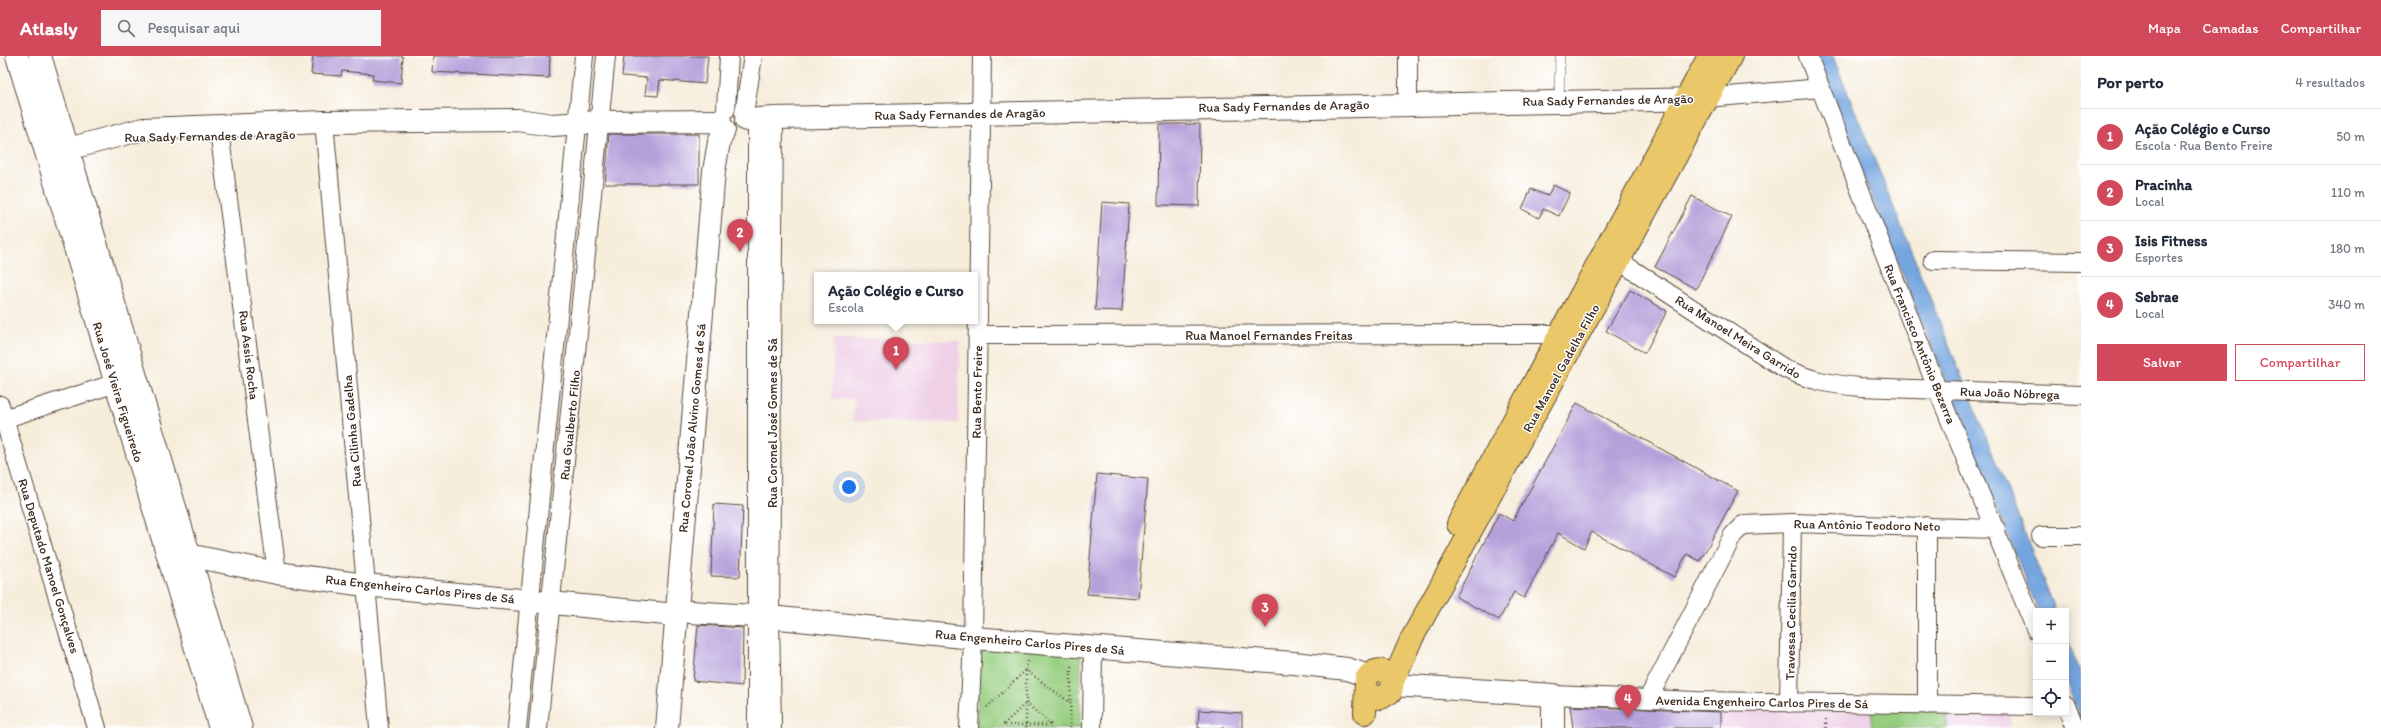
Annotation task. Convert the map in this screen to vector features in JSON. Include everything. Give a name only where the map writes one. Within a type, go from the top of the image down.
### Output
[{"type":"main road","name":"Rua Manoel Gadelha Filho","points":[[1375,692],[1393,643],[1560,334],[1683,100],[1709,56]]},
{"type":"main road","name":"Rua Manoel Gadelha Filho","points":[[1375,692],[1411,640],[1731,56]]},
{"type":"street","name":"Rua José Vieira Figueiredo","points":[[17,56],[47,154],[125,380],[189,554],[241,728]]},
{"type":"street","name":"Rua José Vieira Figueiredo","points":[[40,56],[68,149],[166,552],[220,728]]},
{"type":"street","name":"Rua Gualberto Filho","points":[[538,728],[540,602],[552,380],[584,56]]},
{"type":"street","name":"Rua Gualberto Filho","points":[[518,728],[540,602],[574,383],[606,56]]},
{"type":"street","points":[[729,56],[741,120]]},
{"type":"street","points":[[741,120],[752,56]]},
{"type":"street","name":"Rua Bento Freire","points":[[969,728],[973,638],[982,56]]},
{"type":"street","points":[[1408,56],[1408,104]]},
{"type":"street","name":"Rua Francisco Antônio Bezerra","points":[[1808,56],[1943,391],[2033,622]]},
{"type":"street","name":"Rua Sady Fernandes de Aragão","points":[[115,137],[220,138],[325,134],[526,130],[552,125],[599,122],[741,120],[1559,100],[1683,100],[1821,88]]},
{"type":"street","name":"Rua Sady Fernandes de Aragão","points":[[115,137],[143,129],[324,122],[518,120],[552,125]]},
{"type":"street","name":"Rua Coronel João Alvino Gomes de Sá","points":[[681,728],[683,618],[710,294],[714,171],[719,142],[741,120]]},
{"type":"street","name":"Rua Coronel José Gomes de Sá","points":[[741,120],[763,617],[772,728]]},
{"type":"street","name":"Rua Cilinha Gadelha","points":[[325,134],[379,728]]},
{"type":"street","points":[[47,154],[115,137]]},
{"type":"street","name":"Rua Assis Rocha","points":[[220,138],[277,573]]},
{"type":"street","points":[[568,226],[589,230]]},
{"type":"street","points":[[1933,260],[2081,262]]},
{"type":"street","name":"Rua Manoel Meira Garrido","points":[[1619,261],[1782,367],[1807,379],[1853,387],[1943,391]]},
{"type":"street","name":"Rua Manoel Fernandes Freitas","points":[[978,335],[1560,334]]},
{"type":"street","points":[[2,414],[125,380]]},
{"type":"street","points":[[552,380],[574,383]]},
{"type":"street","name":"Rua João Nóbrega","points":[[1943,391],[2081,395]]},
{"type":"street","name":"Rua Deputado Manoel Gonçalves","points":[[2,414],[97,728]]},
{"type":"street","name":"Rua Antônio Teodoro Neto","points":[[1648,699],[1733,535],[1739,528],[1747,524],[1792,523],[1996,529]]},
{"type":"street","name":"Travessa Cecilia Garrido","points":[[1789,703],[1792,523]]},
{"type":"street","points":[[1927,526],[1927,705]]},
{"type":"street","points":[[2041,536],[2081,536]]},
{"type":"street","name":"Rua Engenheiro Carlos Pires de Sá","points":[[166,552],[189,554],[277,573],[366,585],[683,618],[763,617],[973,638],[1331,667],[1375,692]]},
{"type":"street","name":"Rua Coronel José Gomes de Sá","points":[[757,728],[763,617]]},
{"type":"street","name":"Rua Coronel João Alvino Gomes de Sá","points":[[667,728],[683,618]]},
{"type":"street","points":[[1092,728],[1093,648]]},
{"type":"street","name":"Avenida Engenheiro Carlos Pires de Sá","points":[[1375,692],[1553,695],[1789,703],[2033,706]]},
{"type":"street","points":[[1553,695],[1553,728]]},
{"type":"street","points":[[2071,706],[2075,728]]},
{"type":"lane","points":[[1559,100],[1560,56]]},
{"type":"path","points":[[1026,726],[1027,655]]},
{"type":"path","points":[[1070,728],[1071,664]]},
{"type":"path","points":[[1026,670],[1070,702]]},
{"type":"path","points":[[984,703],[983,710],[1026,670]]},
{"type":"path","points":[[1026,703],[1052,725],[1003,725],[1026,703]]},
{"type":"shaded area","points":[[834,338],[960,341],[958,423],[853,421],[854,399],[832,399]]},
{"type":"shaded area","points":[[2011,708],[2011,728],[1686,728],[1685,709]]},
{"type":"green space","points":[[979,647],[1081,652],[1080,728],[977,728]]},
{"type":"green space","points":[[1872,709],[1948,711],[1947,728],[1872,728]]},
{"type":"water","points":[[1815,56],[1833,56],[2055,608],[2037,608]]},
{"type":"water","points":[[2069,643],[2081,673],[2081,718],[2069,688]]},
{"type":"building","points":[[313,56],[403,56],[401,83],[372,80],[373,74],[342,71],[341,76],[311,74]]},
{"type":"building","points":[[433,56],[550,56],[549,78],[432,72]]},
{"type":"building","points":[[624,56],[708,56],[705,84],[660,80],[658,96],[645,95],[647,78],[622,76]]},
{"type":"building","points":[[1159,124],[1200,124],[1199,206],[1158,205]]},
{"type":"building","points":[[609,134],[699,134],[699,184],[605,184]]},
{"type":"building","points":[[1553,185],[1570,193],[1559,216],[1543,209],[1539,218],[1522,209],[1531,189],[1548,196]]},
{"type":"building","points":[[1692,196],[1732,217],[1696,289],[1655,267]]},
{"type":"building","points":[[1102,202],[1129,204],[1122,311],[1095,310]]},
{"type":"building","points":[[1630,290],[1667,311],[1645,353],[1606,331]]},
{"type":"building","points":[[1577,403],[1738,491],[1700,561],[1687,554],[1674,577],[1592,532],[1584,548],[1558,533],[1524,598],[1514,592],[1499,620],[1456,597],[1499,513],[1513,521]]},
{"type":"building","points":[[1097,474],[1148,479],[1138,598],[1087,594]]},
{"type":"building","points":[[714,504],[743,506],[740,577],[711,576]]},
{"type":"building","points":[[698,625],[743,628],[742,686],[693,681]]},
{"type":"building","points":[[1570,706],[1721,712],[1721,728],[1573,728]]},
{"type":"building","points":[[1199,710],[1242,713],[1242,728],[1198,728]]},
{"type":"place","name":"Pracinha","points":[[740,252]]},
{"type":"place","name":"Ação Colégio e Curso","points":[[896,370]]},
{"type":"place","name":"Isis Fitness","points":[[1265,627]]},
{"type":"place","name":"Sebrae","points":[[1628,718]]}]
